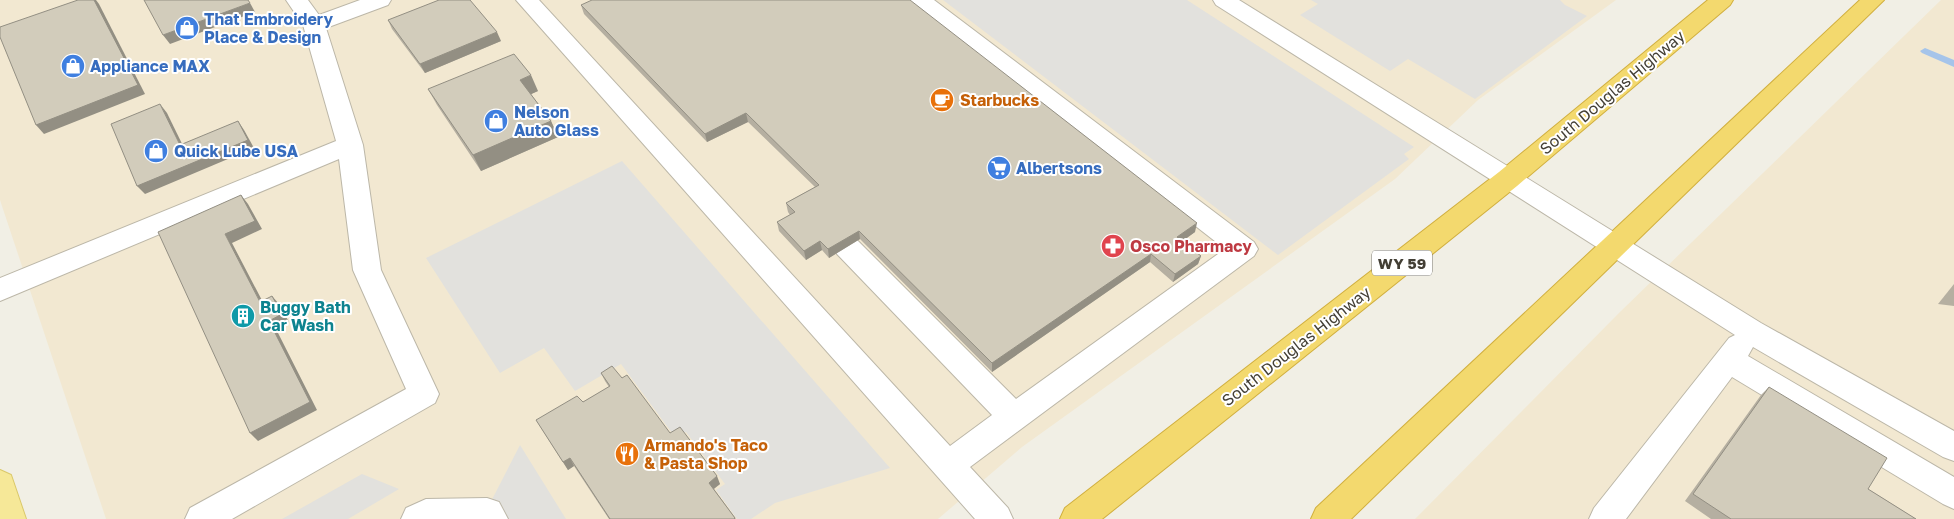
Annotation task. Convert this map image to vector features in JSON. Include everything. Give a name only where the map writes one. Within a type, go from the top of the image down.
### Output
[{"type":"highway","name":"South Douglas Highway","points":[[1077,519],[1508,179],[1722,0]]},
{"type":"highway","points":[[1328,519],[1873,0]]},
{"type":"main road","points":[[0,485],[9,519]]},
{"type":"street","points":[[202,519],[424,394],[367,270],[350,145],[314,25],[297,0]]},
{"type":"street","points":[[314,25],[380,0]]},
{"type":"street","points":[[527,0],[996,519]]},
{"type":"street","points":[[920,0],[1244,249],[947,466]]},
{"type":"street","points":[[1224,0],[1751,331],[1954,447]]},
{"type":"street","points":[[0,290],[350,145]]},
{"type":"street","points":[[847,247],[1013,416]]},
{"type":"street","points":[[1606,519],[1751,331]]},
{"type":"street","points":[[1729,360],[1954,494]]},
{"type":"street","points":[[418,519],[426,514],[478,513],[487,513],[491,519]]},
{"type":"shaded area","points":[[0,0],[1616,0],[1478,100],[1395,179],[1022,447],[938,519],[106,519],[0,200]]},
{"type":"shaded area","points":[[943,0],[1187,0],[1414,147],[1404,154],[1409,159],[1278,255]]},
{"type":"shaded area","points":[[1311,0],[1560,0],[1565,5],[1587,16],[1475,99],[1408,59],[1390,71],[1300,15],[1318,4]]},
{"type":"shaded area","points":[[1941,0],[1954,0],[1954,519],[1415,519],[1620,312]]},
{"type":"shaded area","points":[[622,161],[890,468],[775,503],[751,519],[737,519],[716,490],[725,484],[686,432],[675,437],[621,364],[575,391],[544,348],[500,373],[426,258]]},
{"type":"shaded area","points":[[520,445],[566,519],[482,519]]},
{"type":"shaded area","points":[[362,474],[399,489],[348,519],[282,519]]},
{"type":"building","name":"Appliance MAX","points":[[78,0],[94,0],[138,85],[36,125],[0,37],[0,27]]},
{"type":"building","name":"That Embroidery Place & Design","points":[[144,0],[248,0],[250,3],[163,35]]},
{"type":"building","points":[[439,0],[470,0],[497,32],[420,64],[388,20]]},
{"type":"building","points":[[592,0],[910,0],[1197,223],[1177,237],[1201,256],[1175,274],[1151,254],[992,363],[859,231],[828,249],[820,241],[804,251],[777,222],[795,212],[786,203],[819,185],[746,113],[705,134],[581,5]]},
{"type":"building","name":"Nelson Auto Glass","points":[[514,54],[531,75],[520,80],[551,121],[473,155],[428,89]]},
{"type":"building","name":"Quick Lube USA","points":[[160,104],[180,145],[238,121],[248,140],[137,186],[111,124]]},
{"type":"building","name":"Buggy Bath Car Wash","points":[[241,195],[255,221],[225,234],[260,302],[272,296],[282,314],[269,321],[310,402],[250,433],[158,232]]},
{"type":"building","name":"Armando's Taco & Pasta Shop","points":[[612,366],[622,378],[627,375],[670,433],[680,427],[717,476],[709,483],[734,519],[610,519],[570,458],[563,462],[536,420],[577,396],[583,402],[610,386],[601,373]]},
{"type":"building","points":[[1769,387],[1887,458],[1868,489],[1916,519],[1731,519],[1693,494]]},
{"type":"waterway","points":[[1925,51],[1954,64]]},
{"type":"place","name":"That Embroidery Place & Design","points":[[187,28]]},
{"type":"place","name":"Appliance MAX","points":[[73,66]]},
{"type":"place","name":"Starbucks","points":[[942,100]]},
{"type":"place","name":"Nelson Auto Glass","points":[[496,121]]},
{"type":"place","name":"Quick Lube USA","points":[[156,151]]},
{"type":"place","name":"Albertsons","points":[[999,168]]},
{"type":"place","name":"Osco Pharmacy","points":[[1113,246]]},
{"type":"place","name":"Buggy Bath Car Wash","points":[[243,316]]},
{"type":"place","name":"Armando's Taco & Pasta Shop","points":[[627,454]]}]
